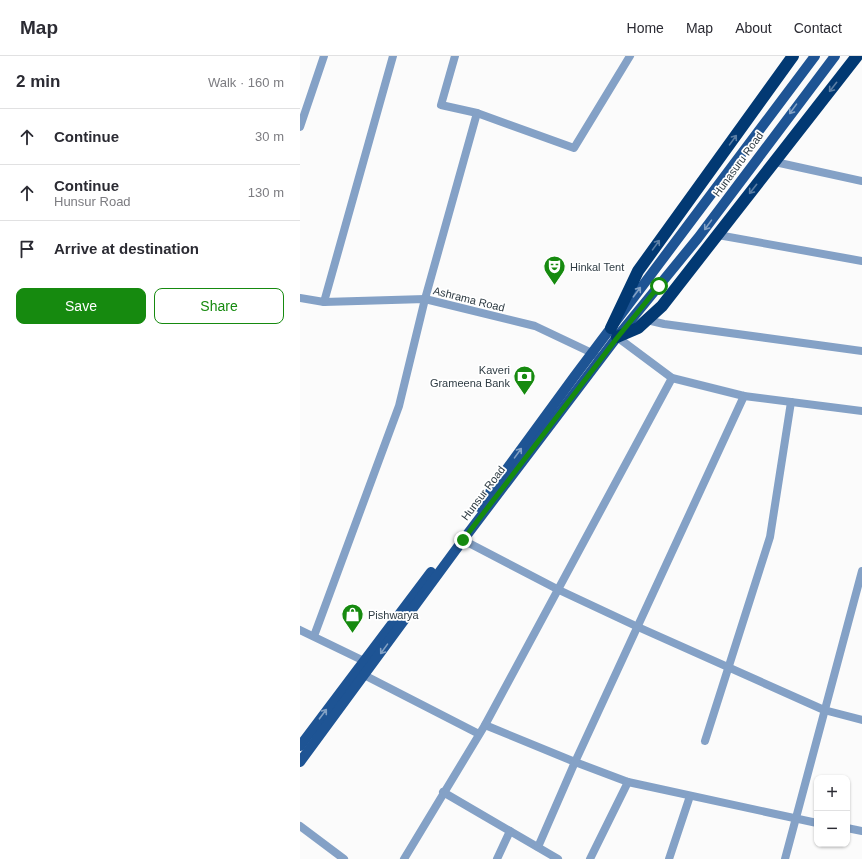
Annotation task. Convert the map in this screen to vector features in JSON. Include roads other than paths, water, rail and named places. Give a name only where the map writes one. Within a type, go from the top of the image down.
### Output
[{"type":"highway","points":[[614,333],[638,271],[794,56]]},
{"type":"highway","points":[[614,333],[643,324],[662,306],[857,56]]},
{"type":"main road","name":"Hunasuru Road","points":[[614,333],[647,279],[815,56]]},
{"type":"main road","name":"Hunasuru Road","points":[[614,333],[659,286],[698,238],[834,56]]},
{"type":"main road","points":[[300,746],[614,333]]},
{"type":"main road","name":"Hunsur Road","points":[[300,762],[596,356]]},
{"type":"street","points":[[300,127],[324,56]]},
{"type":"street","points":[[324,302],[393,56]]},
{"type":"street","points":[[455,56],[441,105],[477,113],[574,148],[630,56]]},
{"type":"street","points":[[314,636],[399,406],[425,299],[477,113]]},
{"type":"street","points":[[775,162],[862,181]]},
{"type":"street","points":[[718,234],[862,262]]},
{"type":"street","name":"Ashrama Road","points":[[300,298],[324,302],[425,299],[535,326],[596,356]]},
{"type":"street","points":[[643,324],[664,324],[862,351]]},
{"type":"street","points":[[614,333],[672,378],[744,396],[862,411]]},
{"type":"street","points":[[404,859],[443,792],[485,725],[672,378]]},
{"type":"street","points":[[538,847],[574,762],[638,628],[744,396]]},
{"type":"street","points":[[705,741],[770,537],[791,402]]},
{"type":"street","points":[[463,540],[559,590],[638,628],[824,710],[862,720]]},
{"type":"street","points":[[785,859],[862,571]]},
{"type":"street","points":[[300,630],[364,661]]},
{"type":"street","points":[[364,675],[479,734]]},
{"type":"street","points":[[485,725],[574,762],[628,782],[814,822]]},
{"type":"street","points":[[590,859],[628,782]]},
{"type":"street","points":[[443,792],[558,859]]},
{"type":"street","points":[[669,859],[690,796]]},
{"type":"street","points":[[300,826],[344,859]]},
{"type":"street","points":[[850,829],[862,831]]},
{"type":"street","points":[[497,859],[510,831]]},
{"type":"place","name":"Hinkal Tent","points":[[555,286]]},
{"type":"place","name":"Kaveri Grameena Bank","points":[[525,396]]},
{"type":"place","name":"Pishwarya","points":[[353,634]]}]
